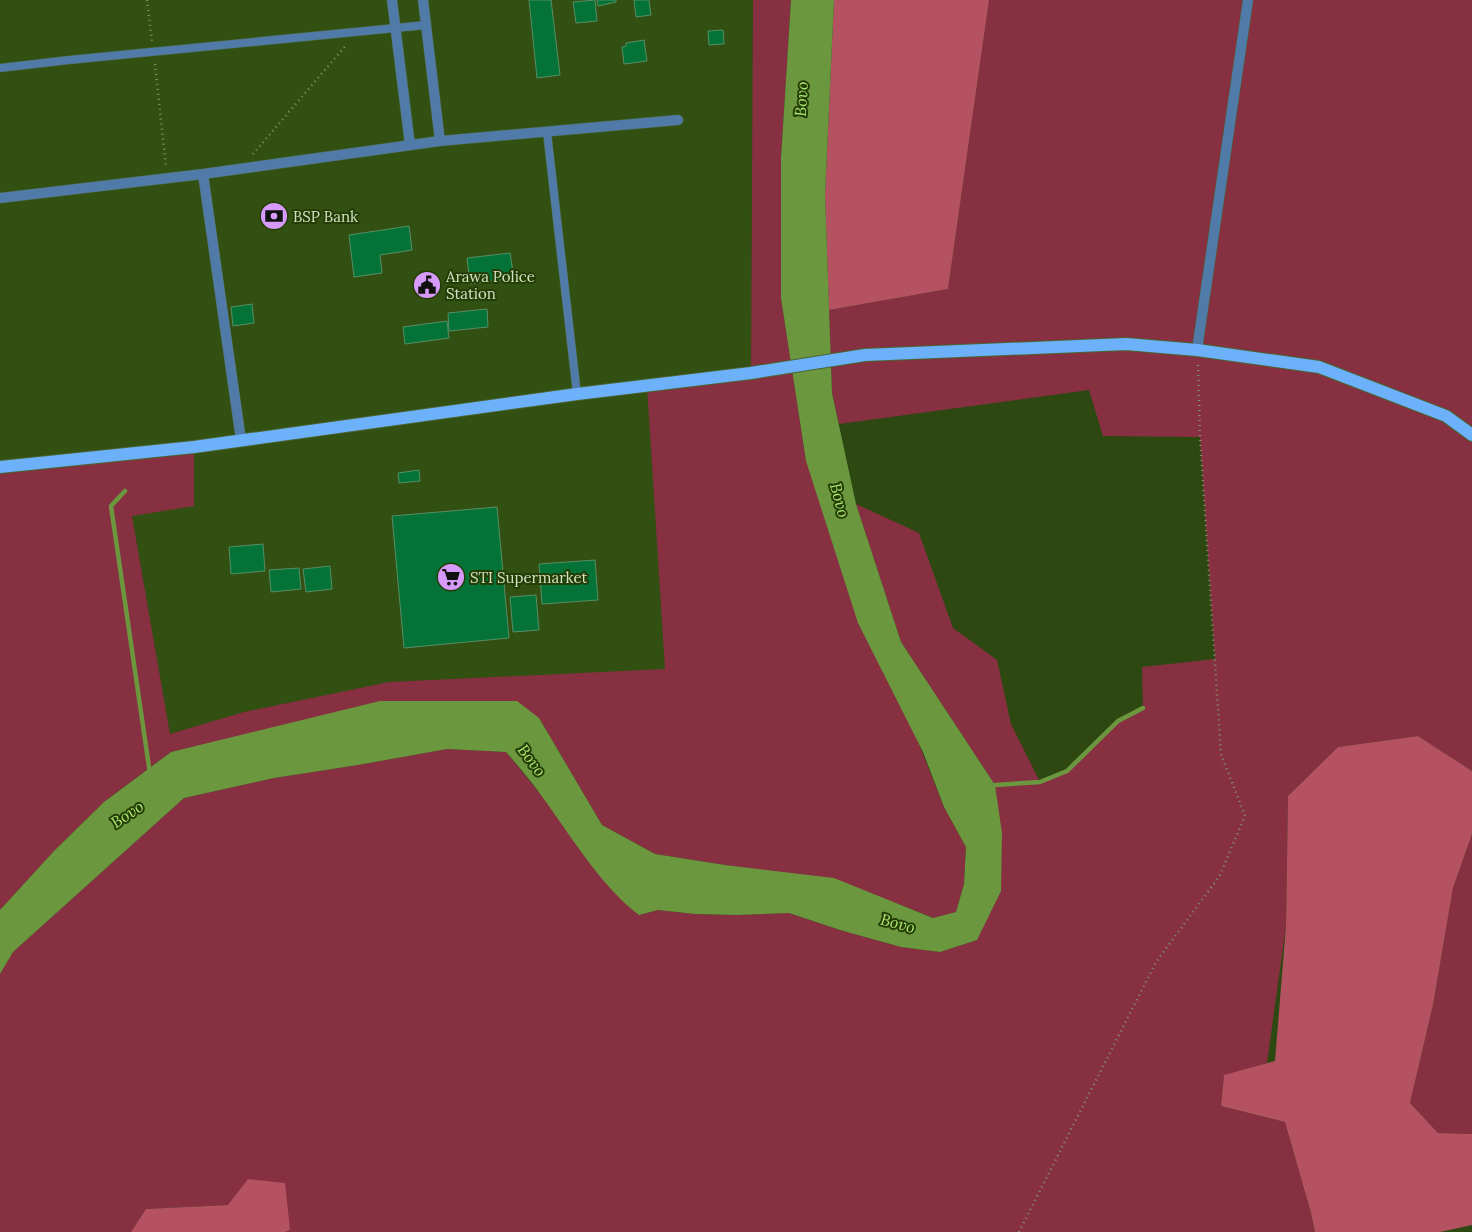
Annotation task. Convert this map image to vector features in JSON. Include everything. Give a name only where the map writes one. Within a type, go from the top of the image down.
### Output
[{"type":"main road","points":[[0,467],[194,447],[865,355],[1126,344],[1197,350],[1319,367],[1446,416],[1472,435]]},
{"type":"street","points":[[392,0],[410,145]]},
{"type":"street","points":[[423,0],[440,141]]},
{"type":"street","points":[[1197,350],[1248,0]]},
{"type":"street","points":[[0,198],[203,174],[440,141],[678,120]]},
{"type":"street","points":[[203,174],[241,440]]},
{"type":"lane","points":[[0,68],[426,25]]},
{"type":"lane","points":[[547,132],[577,394]]},
{"type":"path","points":[[147,0],[167,178]]},
{"type":"path","points":[[240,169],[358,32]]},
{"type":"path","points":[[1019,1232],[1156,962],[1219,876],[1245,816],[1221,754],[1200,437],[1197,350]]},
{"type":"shaded area","points":[[0,0],[753,0],[751,373],[647,387],[666,670],[389,682],[244,712],[170,734],[132,515],[0,467]]},
{"type":"shaded area","points":[[753,0],[791,0],[781,158],[781,298],[806,461],[944,807],[966,847],[964,884],[956,912],[934,918],[896,903],[725,865],[655,854],[602,825],[539,718],[231,738],[171,752],[104,802],[54,851],[0,910],[0,467],[194,447],[194,506],[132,516],[170,734],[244,712],[389,682],[665,669],[647,386],[751,373]]},
{"type":"shaded area","points":[[834,0],[989,0],[948,289],[829,310],[825,195]]},
{"type":"shaded area","points":[[989,0],[1472,0],[1472,771],[1418,736],[1338,747],[1288,796],[1286,926],[1267,1063],[1224,1076],[1221,1106],[1285,1122],[1315,1232],[285,1232],[290,1230],[228,1205],[146,1209],[131,1232],[0,1232],[0,974],[13,952],[184,798],[274,778],[447,749],[506,752],[639,915],[658,910],[695,914],[737,915],[789,913],[901,947],[940,952],[977,940],[995,785],[901,642],[856,504],[919,533],[953,628],[997,660],[1011,724],[1040,782],[1067,771],[1118,721],[1143,708],[1142,667],[1215,659],[1200,437],[1103,436],[1089,390],[839,424],[832,393],[829,310],[948,289]]},
{"type":"shaded area","points":[[1418,736],[1472,771],[1472,834],[1453,888],[1433,1005],[1410,1103],[1438,1133],[1472,1134],[1472,1225],[1440,1232],[1315,1232],[1285,1122],[1221,1106],[1224,1075],[1275,1061],[1286,926],[1288,796],[1338,747]]},
{"type":"shaded area","points":[[1472,834],[1472,1134],[1438,1133],[1410,1103],[1433,1005],[1453,888]]},
{"type":"shaded area","points":[[248,1179],[285,1183],[290,1230],[285,1232],[131,1232],[146,1209],[228,1205]]},
{"type":"water","name":"Bovo","points":[[791,0],[834,0],[825,195],[832,393],[856,504],[901,642],[995,785],[1002,833],[1001,891],[977,940],[940,952],[901,947],[789,913],[737,915],[695,914],[658,910],[639,915],[624,903],[597,873],[534,786],[506,752],[447,749],[274,778],[184,798],[13,952],[0,974],[0,910],[54,851],[104,802],[171,752],[380,701],[517,701],[539,718],[602,825],[655,854],[725,865],[834,878],[933,918],[956,912],[964,884],[966,847],[944,807],[923,752],[858,623],[806,461],[781,298],[781,158]]},
{"type":"building","points":[[529,0],[551,0],[560,75],[537,78]]},
{"type":"building","points":[[595,0],[597,21],[576,23],[573,2]]},
{"type":"building","points":[[597,0],[616,0],[616,2],[598,6]]},
{"type":"building","points":[[634,0],[649,0],[651,15],[636,17]]},
{"type":"building","points":[[723,30],[724,44],[709,45],[708,31]]},
{"type":"building","points":[[644,40],[647,61],[624,64],[622,47],[626,46],[626,43]]},
{"type":"building","points":[[409,226],[412,250],[380,255],[382,273],[354,277],[349,235]]},
{"type":"building","points":[[510,253],[514,278],[470,284],[467,258]]},
{"type":"building","points":[[252,304],[254,323],[233,326],[231,307]]},
{"type":"building","points":[[487,309],[488,327],[449,331],[448,313]]},
{"type":"building","points":[[447,321],[449,338],[405,344],[403,327]]},
{"type":"building","points":[[419,470],[420,481],[399,483],[398,473]]},
{"type":"building","name":"STI Supermarket","points":[[497,507],[509,638],[404,648],[392,516]]},
{"type":"building","points":[[263,544],[265,571],[231,574],[229,547]]},
{"type":"building","points":[[595,560],[598,600],[542,604],[539,564]]},
{"type":"building","points":[[330,566],[332,589],[306,592],[303,569]]},
{"type":"building","points":[[299,568],[301,589],[271,592],[269,570]]},
{"type":"building","points":[[536,595],[539,630],[513,632],[510,597]]},
{"type":"waterway","points":[[125,491],[111,506],[150,774]]},
{"type":"waterway","points":[[991,787],[995,785],[1040,782],[1067,771],[1118,721],[1143,708]]},
{"type":"place","name":"BSP Bank","points":[[274,216]]},
{"type":"place","name":"Arawa Police Station","points":[[427,285]]},
{"type":"place","name":"STI Supermarket","points":[[451,577]]}]
